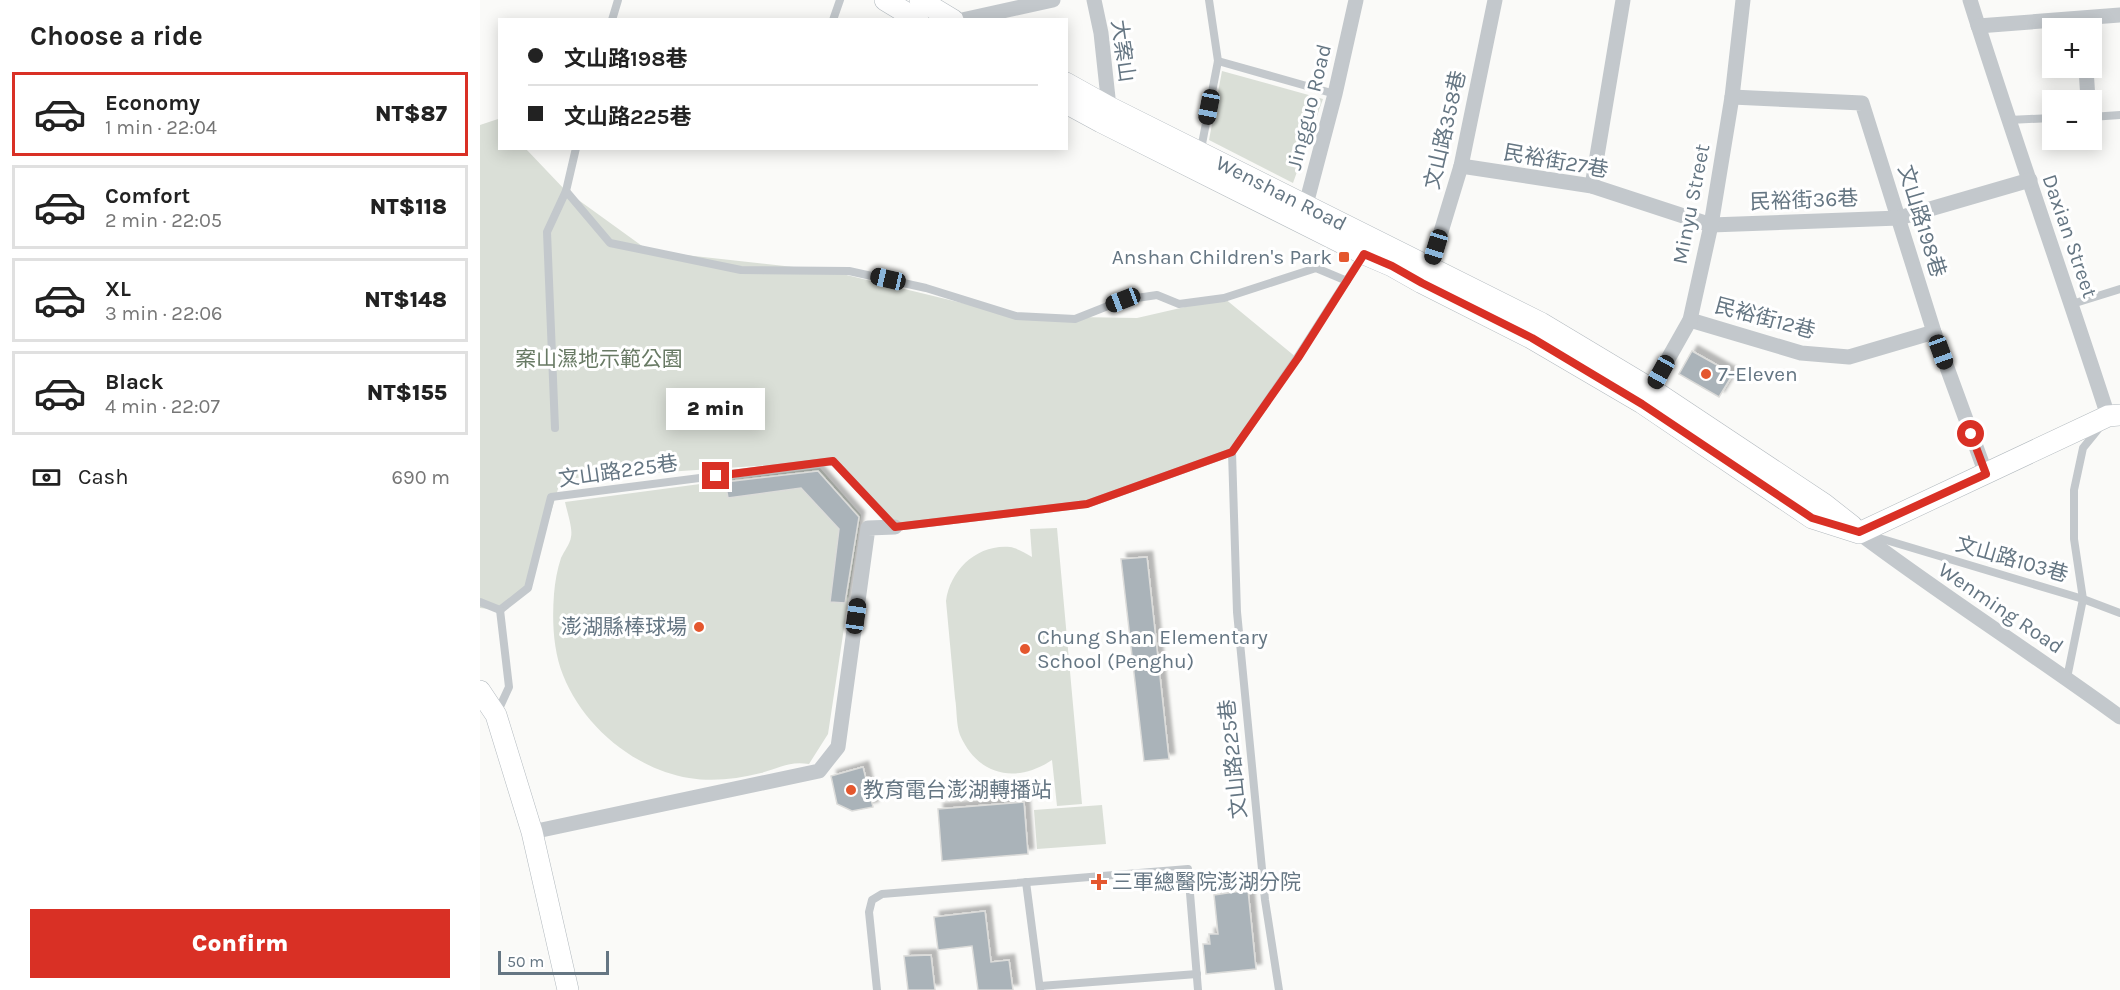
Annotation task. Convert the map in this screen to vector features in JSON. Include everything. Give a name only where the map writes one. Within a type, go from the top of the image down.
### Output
[{"type":"main road","points":[[885,0],[915,18]]},
{"type":"main road","points":[[920,0],[950,18]]},
{"type":"main road","name":"Wenshan Road","points":[[1068,85],[1105,115],[1303,214],[1430,267],[1540,323],[1646,396],[1824,504],[1859,532]]},
{"type":"main road","name":"Wenshan Road","points":[[1068,104],[1105,115],[1200,153],[1303,214],[1364,254],[1392,266],[1646,396]]},
{"type":"main road","points":[[1859,532],[2114,416]]},
{"type":"main road","points":[[480,691],[496,715],[532,832],[568,990]]},
{"type":"street","points":[[971,18],[1053,0]]},
{"type":"street","name":"大案山","points":[[1094,0],[1101,33],[1105,115]]},
{"type":"street","name":"Jingguo Road","points":[[1303,214],[1335,94],[1356,0]]},
{"type":"street","name":"文山路358巷","points":[[1430,267],[1461,166],[1495,0]]},
{"type":"street","points":[[1592,186],[1623,0]]},
{"type":"street","name":"Minyu Street","points":[[1646,396],[1690,320],[1711,225],[1732,97],[1743,0]]},
{"type":"street","name":"Daxian Street","points":[[1970,0],[2007,120],[2114,416]]},
{"type":"street","points":[[2102,19],[2120,15]]},
{"type":"street","points":[[1978,27],[2042,25]]},
{"type":"street","name":"文山路198巷","points":[[1732,97],[1862,103],[1934,332],[1986,474]]},
{"type":"street","name":"民裕街27巷","points":[[1461,166],[1592,186],[1711,225]]},
{"type":"street","name":"民裕街36巷","points":[[1711,225],[1899,218],[2030,180]]},
{"type":"street","name":"民裕街12巷","points":[[1690,320],[1801,353],[1849,357],[1934,332]]},
{"type":"street","points":[[532,832],[819,771],[838,747],[868,528],[895,527]]},
{"type":"street","name":"Wenming Road","points":[[1859,532],[1919,578],[2067,678],[2120,717]]},
{"type":"lane","points":[[613,18],[618,0]]},
{"type":"lane","points":[[834,18],[840,0]]},
{"type":"lane","points":[[1200,153],[1218,61],[1209,0]]},
{"type":"lane","points":[[1218,61],[1335,94]]},
{"type":"lane","points":[[2102,116],[2120,115]]},
{"type":"lane","points":[[2007,120],[2042,118]]},
{"type":"lane","points":[[555,428],[547,232],[566,191],[576,150]]},
{"type":"lane","points":[[566,191],[610,243],[741,270],[849,271],[927,288],[1016,316],[1075,319],[1123,300],[1157,296],[1179,304],[1224,298],[1316,268],[1347,281]]},
{"type":"lane","points":[[895,527],[1087,504],[1232,452],[1298,358],[1364,254]]},
{"type":"lane","points":[[2072,304],[2120,289]]},
{"type":"lane","points":[[2067,678],[2084,599],[2074,539],[2074,490],[2083,448],[2114,416]]},
{"type":"lane","name":"文山路225巷","points":[[1232,452],[1236,612],[1265,900],[1279,990]]},
{"type":"lane","name":"文山路225巷","points":[[500,610],[528,588],[551,497],[833,461],[895,527]]},
{"type":"lane","name":"文山路103巷","points":[[1859,532],[2084,599],[2120,613]]},
{"type":"lane","points":[[480,602],[500,610],[509,687],[496,715]]},
{"type":"lane","points":[[877,990],[869,912],[872,900],[882,894],[1188,869],[1198,990]]},
{"type":"lane","points":[[1026,882],[1040,988],[1197,974]]},
{"type":"green space","points":[[1222,71],[1323,99],[1293,183],[1209,140]]},
{"type":"green space","name":"案山濕地示範公園","points":[[498,119],[498,150],[527,150],[566,191],[649,251],[830,271],[1016,316],[1137,318],[1224,298],[1297,358],[1232,452],[1087,504],[895,527],[833,461],[561,479],[528,588],[500,610],[480,608],[480,125]]},
{"type":"green space","name":"澎湖縣棒球場","points":[[820,468],[861,515],[828,734],[809,764],[790,764],[743,777],[707,780],[669,773],[630,755],[597,728],[583,711],[563,675],[557,655],[553,624],[555,585],[561,558],[571,537],[571,525],[565,502]]},
{"type":"green space","points":[[1057,528],[1082,804],[1057,806],[1052,760],[1025,772],[999,772],[977,760],[960,735],[946,601],[953,579],[967,561],[976,555],[998,547],[1010,547],[1032,557],[1030,529]]},
{"type":"green space","points":[[1102,805],[1106,844],[1037,849],[1034,810]]},
{"type":"building","name":"7-Eleven","points":[[1692,351],[1733,374],[1719,397],[1679,374]]},
{"type":"building","points":[[818,471],[859,517],[845,603],[830,602],[839,529],[801,488],[728,498],[725,482]]},
{"type":"building","points":[[1147,557],[1169,759],[1144,761],[1121,559]]},
{"type":"building","name":"教育電台澎湖轉播站","points":[[863,767],[873,807],[852,811],[837,804],[831,776]]},
{"type":"building","points":[[1024,802],[1028,854],[942,861],[938,809]]},
{"type":"building","points":[[1248,890],[1256,969],[1206,974],[1203,944],[1210,944],[1209,934],[1218,934],[1214,895]]},
{"type":"building","points":[[985,911],[991,962],[1009,960],[1013,990],[978,990],[972,946],[938,950],[934,917]]},
{"type":"building","points":[[931,955],[935,990],[908,990],[904,956]]},
{"type":"place","name":"Anshan Children's Park","points":[[1344,257]]},
{"type":"place","name":"7-Eleven","points":[[1706,374]]},
{"type":"place","name":"澎湖縣棒球場","points":[[699,627]]},
{"type":"place","name":"Chung Shan Elementary School (Penghu)","points":[[1025,649]]},
{"type":"place","name":"教育電台澎湖轉播站","points":[[851,790]]},
{"type":"place","name":"三軍總醫院澎湖分院","points":[[1099,882]]},
{"type":"route","points":[[716,476],[833,461],[895,527],[1087,504],[1232,452],[1298,358],[1364,254],[1532,338],[1642,404],[1812,518],[1859,532],[1986,474],[1971,434]]}]
